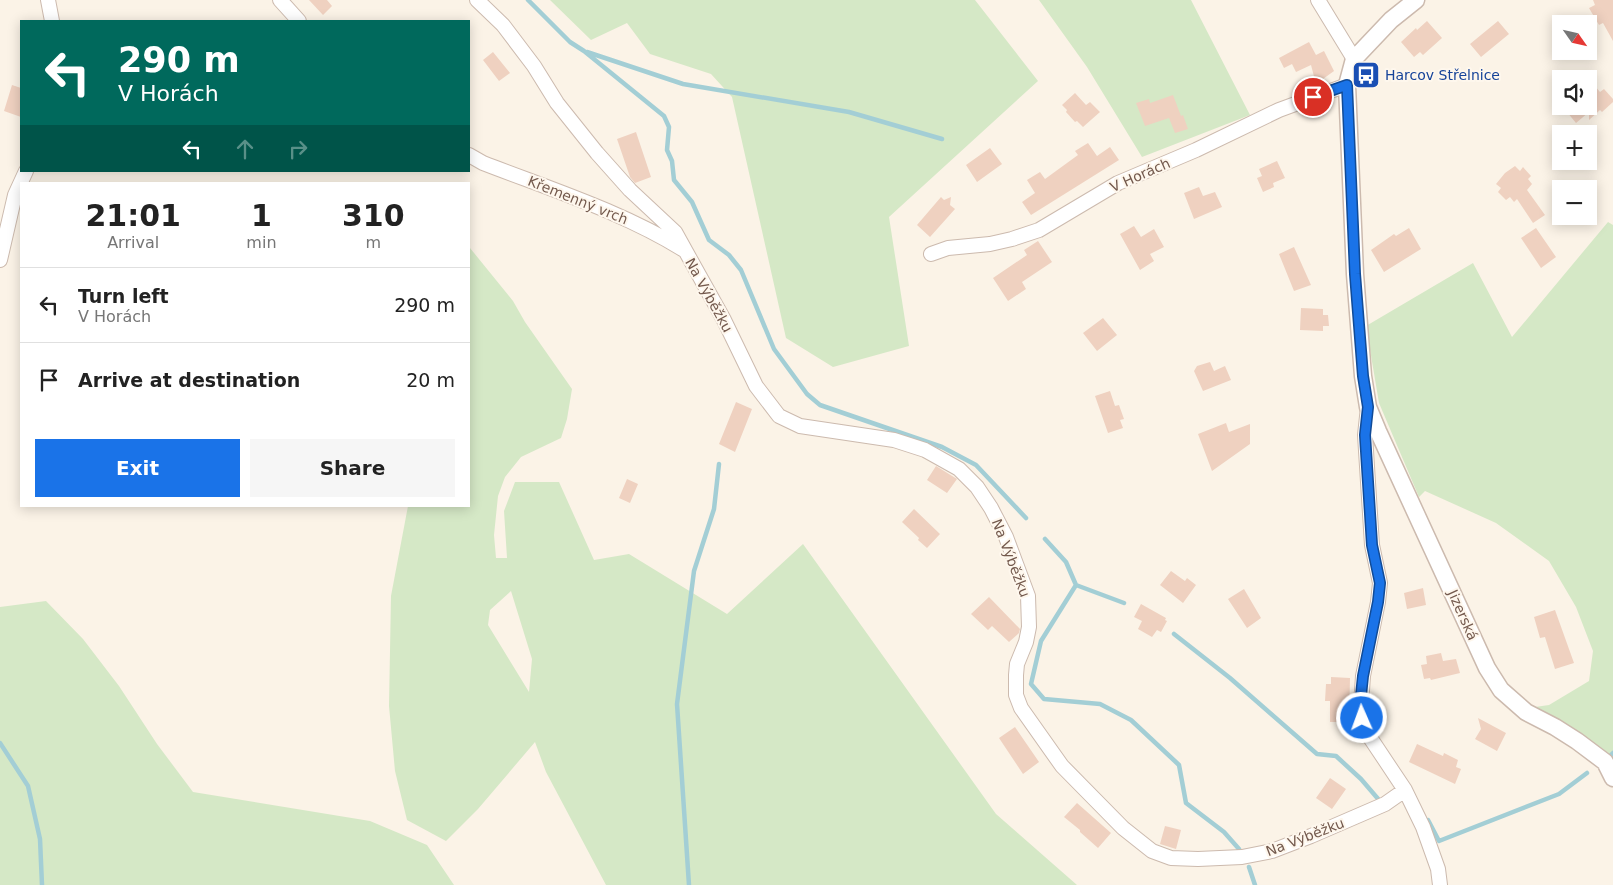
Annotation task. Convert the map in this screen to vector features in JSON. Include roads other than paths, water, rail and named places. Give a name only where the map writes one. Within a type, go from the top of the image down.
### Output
[{"type":"street","points":[[48,0],[52,20]]},
{"type":"street","points":[[280,0],[298,20]]},
{"type":"street","name":"Na Výběžku","points":[[477,0],[503,25],[534,66],[557,103],[597,153],[630,190],[675,232],[724,320],[756,386],[779,416],[800,426],[894,440],[925,450],[959,470],[977,488],[991,508],[1006,536],[1028,596],[1029,627],[1026,642],[1017,664],[1016,675],[1016,695],[1021,708],[1062,766],[1123,828],[1152,851],[1171,858],[1233,858],[1258,855],[1311,836],[1385,804],[1405,790]]},
{"type":"street","points":[[1318,0],[1354,59]]},
{"type":"street","name":"Jizerská","points":[[1416,0],[1391,20],[1354,59],[1347,85],[1355,274],[1363,376],[1368,407],[1486,668],[1501,690],[1526,712],[1578,741],[1605,762],[1613,778]]},
{"type":"street","name":"V Horách","points":[[932,254],[948,248],[990,244],[1039,230],[1118,183],[1196,150],[1279,110],[1347,85]]},
{"type":"street","name":"Křemenný vrch","points":[[470,156],[483,163],[633,222],[684,250]]},
{"type":"street","points":[[0,260],[20,185]]},
{"type":"street","name":"Jizerská","points":[[1368,407],[1365,435],[1372,545],[1380,583],[1363,676],[1360,705],[1367,733],[1405,790]]},
{"type":"street","points":[[1405,790],[1424,827],[1438,869],[1440,885]]},
{"type":"waterway","points":[[528,0],[570,42],[584,51],[664,116],[669,127],[667,150],[672,161],[674,180],[692,202],[709,240],[729,255],[741,270],[774,349],[807,394],[820,405],[942,447],[976,465],[1026,518]]},
{"type":"waterway","points":[[587,52],[683,84],[849,112],[942,139]]},
{"type":"waterway","points":[[689,885],[677,704],[694,571],[714,509],[719,464]]},
{"type":"waterway","points":[[1045,539],[1066,562],[1076,585],[1041,641],[1031,684],[1044,699],[1100,704],[1131,720],[1179,765],[1186,803],[1224,832],[1239,849]]},
{"type":"waterway","points":[[1076,585],[1124,603]]},
{"type":"waterway","points":[[1174,634],[1230,678],[1317,754],[1336,756],[1361,779],[1379,800]]},
{"type":"waterway","points":[[0,743],[28,786],[40,839],[42,885]]},
{"type":"waterway","points":[[1428,820],[1439,841],[1559,794],[1587,773]]},
{"type":"waterway","points":[[1249,867],[1255,885]]},
{"type":"place","name":"Harcov Střelnice","points":[[1366,75]]}]
